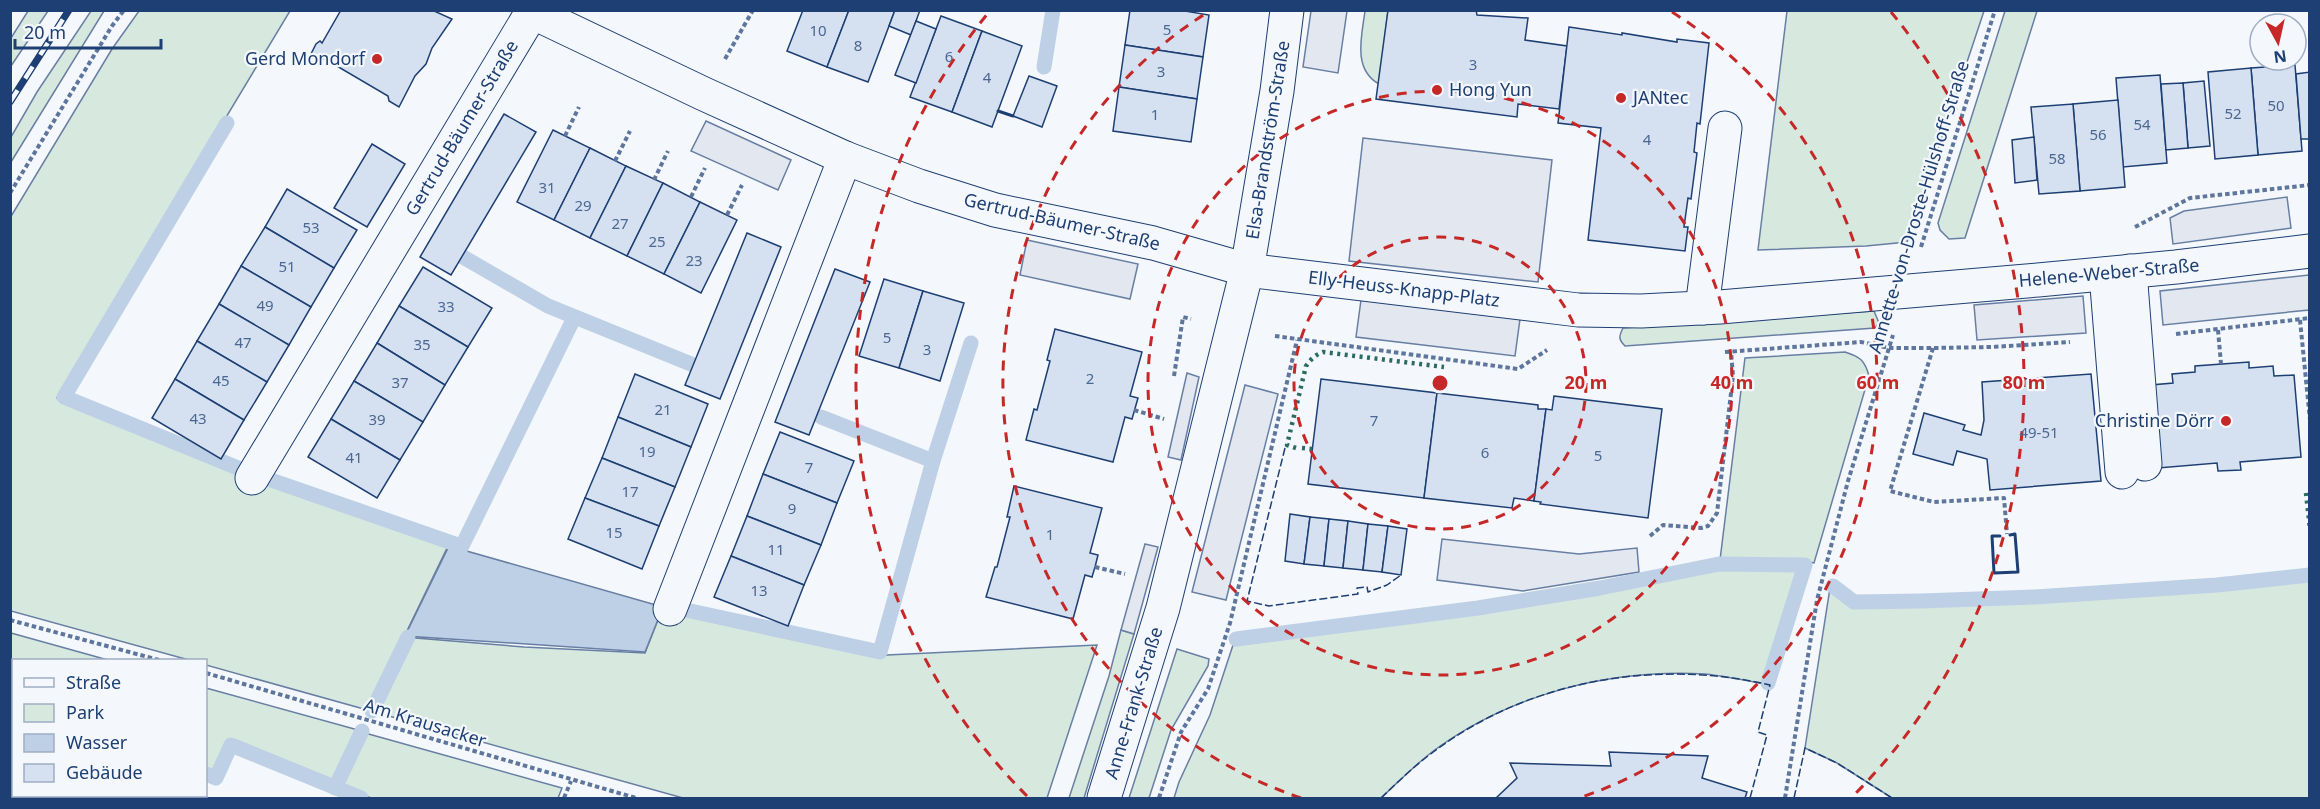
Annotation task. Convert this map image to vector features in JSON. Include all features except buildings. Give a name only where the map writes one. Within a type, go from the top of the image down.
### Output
[{"type":"street","name":"Elsa-Brandström-Straße","points":[[1247,270],[1277,91],[1287,10]]},
{"type":"street","name":"Gertrud-Bäumer-Straße","points":[[252,478],[532,12],[845,158],[919,186],[995,210],[1153,243],[1247,270]]},
{"type":"street","points":[[1702,308],[1725,128]]},
{"type":"street","points":[[670,609],[845,158]]},
{"type":"street","name":"Helene-Weber-Straße","points":[[1907,290],[2118,273],[2310,251]]},
{"type":"street","name":"Elly-Heuss-Knapp-Platz","points":[[1247,270],[1578,310],[1641,311],[1702,308],[1907,290]]},
{"type":"street","points":[[1233,328],[1247,270]]},
{"type":"street","points":[[2118,273],[2133,468]]},
{"type":"street","name":"Anne-Frank-Straße","points":[[1104,798],[1163,608],[1233,328]]},
{"type":"path","points":[[10,194],[124,10]]},
{"type":"path","points":[[704,94],[753,10]]},
{"type":"path","name":"Annette-von-Droste-Hülshoff-Straße","points":[[1785,798],[1817,600],[1848,481],[1995,10]]},
{"type":"path","points":[[565,136],[579,107]]},
{"type":"path","points":[[615,160],[630,132]]},
{"type":"path","points":[[654,180],[668,151]]},
{"type":"path","points":[[691,197],[705,168]]},
{"type":"path","points":[[727,215],[742,185]]},
{"type":"path","points":[[2134,227],[2190,198],[2310,185]]},
{"type":"path","points":[[1173,380],[1183,317],[1297,340],[1518,369],[1545,350],[1556,351]]},
{"type":"path","points":[[1720,352],[1861,342],[1889,348],[1992,347],[2218,330],[2310,318]]},
{"type":"path","points":[[2300,320],[2310,420]]},
{"type":"path","points":[[2218,330],[2221,364]]},
{"type":"path","points":[[1159,798],[1181,732],[1208,689],[1230,622],[1297,340]]},
{"type":"path","points":[[1933,348],[1890,491],[1934,502],[2004,498],[2007,534]]},
{"type":"path","points":[[1650,536],[1663,525],[1701,528],[1708,526],[1717,513],[1733,375],[1731,352]]},
{"type":"path","points":[[1161,430],[1166,409]]},
{"type":"path","points":[[1134,410],[1164,419]]},
{"type":"path","points":[[1123,584],[1128,563]]},
{"type":"path","points":[[1095,567],[1125,574]]},
{"type":"path","points":[[10,620],[155,659]]},
{"type":"path","name":"Am Krausacker","points":[[207,673],[571,781],[636,798]]},
{"type":"path","points":[[564,798],[571,781]]},
{"type":"green space","points":[[28,11],[48,11],[11,66],[11,38]]},
{"type":"green space","points":[[91,11],[104,11],[11,162],[11,137],[37,92]]},
{"type":"green space","points":[[139,11],[290,11],[57,398],[269,485],[448,546],[404,637],[524,647],[645,653],[663,607],[887,655],[1097,645],[1047,798],[683,798],[207,665],[207,659],[185,659],[11,611],[10,218],[112,49]]},
{"type":"green space","points":[[1365,11],[1388,11],[1379,84],[1365,70],[1362,61],[1361,41]]},
{"type":"green space","points":[[1787,11],[1984,11],[1907,242],[1758,250]]},
{"type":"green space","points":[[2005,11],[2037,11],[1965,238],[1949,239],[1940,230],[1938,223]]},
{"type":"green space","points":[[1874,311],[1879,323],[1875,328],[1625,346],[1620,337],[1623,328]]},
{"type":"green space","points":[[1845,352],[1862,360],[1869,376],[1814,563],[1802,561],[1764,684],[1705,674],[1669,674],[1597,681],[1562,689],[1494,715],[1462,732],[1425,757],[1381,798],[1174,798],[1210,715],[1234,642],[1477,610],[1598,591],[1719,568],[1745,358]]},
{"type":"green space","points":[[2309,578],[2309,798],[1892,798],[1837,763],[1805,748],[1830,588],[1850,605],[2005,602],[2185,590]]},
{"type":"green space","points":[[1121,630],[1134,634],[1084,798],[1069,798],[1109,676]]},
{"type":"green space","points":[[11,633],[104,659],[12,659],[12,712],[10,711]]},
{"type":"green space","points":[[1177,649],[1209,659],[1208,666],[1171,730],[1149,798],[1129,798]]},
{"type":"green space","points":[[207,688],[358,730],[333,781],[229,740],[214,772],[207,768]]},
{"type":"green space","points":[[365,733],[562,788],[558,798],[371,798],[339,785]]},
{"type":"shaded area","points":[[1311,11],[1347,11],[1338,73],[1303,67]]},
{"type":"shaded area","points":[[706,121],[791,160],[778,190],[691,151]]},
{"type":"shaded area","points":[[1363,138],[1552,160],[1538,282],[1349,261]]},
{"type":"shaded area","points":[[2287,197],[2291,228],[2173,244],[2170,218],[2184,211]]},
{"type":"shaded area","points":[[1027,240],[1138,264],[1130,299],[1020,275]]},
{"type":"shaded area","points":[[2309,275],[2309,310],[2163,325],[2160,291]]},
{"type":"shaded area","points":[[2083,296],[2086,333],[1977,340],[1974,305]]},
{"type":"shaded area","points":[[1361,300],[1520,319],[1515,356],[1356,337]]},
{"type":"shaded area","points":[[1187,373],[1199,377],[1181,460],[1168,457]]},
{"type":"shaded area","points":[[1245,385],[1278,394],[1226,600],[1192,592]]},
{"type":"shaded area","points":[[1442,539],[1579,554],[1637,548],[1639,572],[1523,591],[1437,580]]},
{"type":"shaded area","points":[[1145,544],[1158,547],[1134,634],[1121,630]]},
{"type":"water","points":[[449,546],[663,607],[645,652],[405,636]]},
{"type":"waterway","points":[[1044,67],[1053,10]]},
{"type":"waterway","points":[[227,123],[64,397],[238,468]]},
{"type":"waterway","points":[[463,257],[548,306],[691,364]]},
{"type":"waterway","points":[[460,550],[574,318]]},
{"type":"waterway","points":[[686,610],[880,652],[933,461],[971,343]]},
{"type":"waterway","points":[[821,417],[933,461]]},
{"type":"waterway","points":[[271,480],[461,546]]},
{"type":"waterway","points":[[1236,639],[1478,608],[1600,588],[1719,564],[1805,565],[1768,683]]},
{"type":"waterway","points":[[1833,586],[1854,602],[1921,601],[2035,597],[2217,585],[2310,575]]},
{"type":"waterway","points":[[372,711],[408,637]]},
{"type":"waterway","points":[[335,788],[362,731]]},
{"type":"waterway","points":[[207,774],[216,778],[231,745],[361,798]]},
{"type":"railway","points":[[10,102],[69,10]]},
{"type":"hedge","points":[[1296,448],[1287,445],[1306,366],[1318,354],[1323,352],[1444,367]]},
{"type":"hedge","points":[[1302,448],[1312,449]]},
{"type":"hedge","points":[[2306,493],[2310,529]]},
{"type":"fence","points":[[1285,448],[1247,601],[1269,606],[1358,594],[1357,588],[1367,587],[1368,592],[1387,585],[1401,575]]},
{"type":"fence","points":[[1381,798],[1432,753],[1469,728],[1508,708],[1550,693],[1593,682],[1637,676],[1682,674],[1726,677],[1770,685],[1758,732],[1767,735],[1750,798]]},
{"type":"fence","points":[[1794,798],[1805,748],[1837,763],[1892,798]]},
{"type":"wall","points":[[998,111],[1013,116]]},
{"type":"wall","points":[[2000,536],[1992,536],[1994,573],[2018,572],[2015,534],[2010,535]]},
{"type":"place","name":"Gerd Mondorf","points":[[377,59]]},
{"type":"place","name":"Hong Yun","points":[[1437,90]]},
{"type":"place","name":"JANtec","points":[[1621,98]]},
{"type":"place","name":"Christine Dörr","points":[[2226,421]]}]
